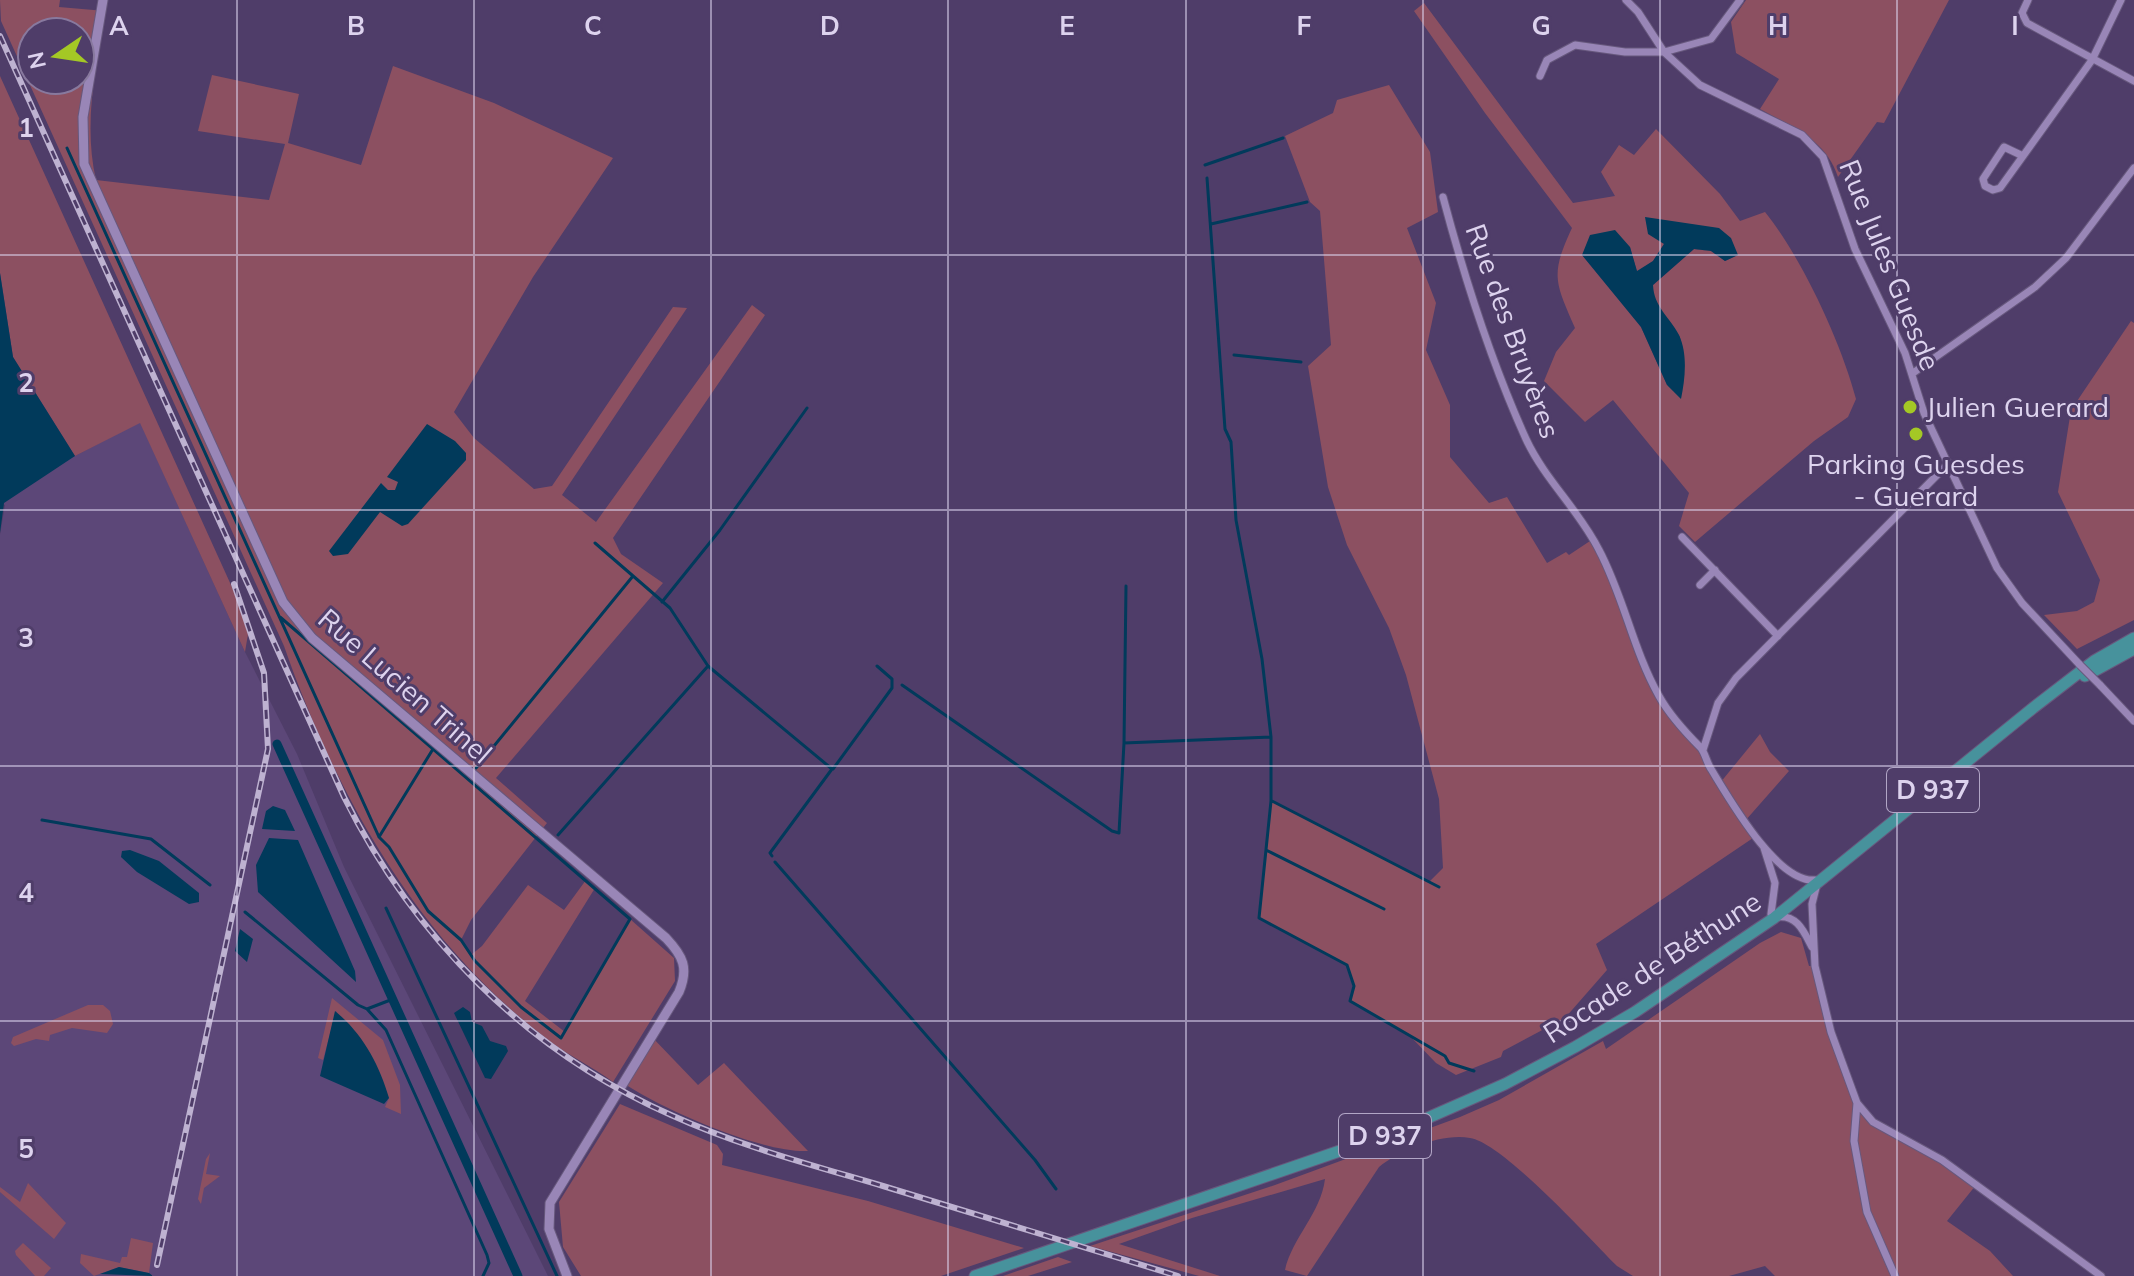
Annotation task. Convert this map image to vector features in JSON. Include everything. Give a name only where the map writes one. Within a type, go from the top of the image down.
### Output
[{"type":"main road","name":"Rocade de Béthune","points":[[975,1276],[1287,1172],[1451,1109],[1538,1067],[1615,1024],[1762,924],[2094,661],[2134,638]]},
{"type":"main road","name":"Rocade de Béthune","points":[[2033,708],[2134,649]]},
{"type":"street","name":"Rue Lucien Trinel","points":[[103,0],[83,117],[84,164],[276,590],[312,638],[645,920],[683,959],[685,974],[679,992],[550,1203],[549,1229],[567,1276]]},
{"type":"street","name":"Rue Jules Guesde","points":[[1626,0],[1638,12],[1664,52],[1708,90],[1785,125],[1815,146],[1833,177],[1855,249],[1913,373],[1924,413],[2008,587],[2134,721]]},
{"type":"street","points":[[1540,76],[1547,60],[1575,45],[1625,52],[1664,52],[1711,39],[1740,0]]},
{"type":"street","points":[[2028,0],[2022,13],[2027,23],[2134,81]]},
{"type":"street","points":[[2023,156],[2004,147],[1983,179],[1985,186],[1997,190],[2023,156],[2092,60],[2121,0]]},
{"type":"street","points":[[1913,373],[2045,277],[2066,258],[2134,168]]},
{"type":"street","name":"Rue des Bruyères","points":[[1443,197],[1507,395],[1542,470],[1598,548],[1659,697],[1691,741],[1703,750],[1709,767],[1764,846],[1788,873],[1803,881],[1816,883]]},
{"type":"street","points":[[1703,750],[1718,703],[1736,678],[1949,463]]},
{"type":"street","points":[[1682,537],[1778,636]]},
{"type":"street","points":[[1700,585],[1715,570]]},
{"type":"street","name":"Rue des Bruyères","points":[[1764,846],[1775,883],[1772,916]]},
{"type":"street","points":[[1816,883],[1812,904],[1812,948],[1831,1032],[1857,1103],[1873,1122],[1942,1160],[2101,1276]]},
{"type":"street","points":[[1772,916],[1792,919],[1812,948]]},
{"type":"street","points":[[1857,1103],[1854,1141],[1867,1212],[1895,1276]]},
{"type":"shaded area","points":[[0,0],[60,0],[59,7],[105,11],[96,68],[96,16],[16,16],[16,54],[1,21]]},
{"type":"shaded area","points":[[1746,0],[1949,0],[1884,123],[1877,122],[1838,177],[1833,164],[1817,144],[1760,109],[1779,79],[1736,53],[1731,22]]},
{"type":"shaded area","points":[[1424,3],[1573,203],[1615,196],[1601,172],[1619,145],[1634,155],[1656,129],[1720,194],[1740,221],[1765,212],[1806,276],[1830,327],[1856,399],[1848,417],[1814,441],[1695,542],[1679,526],[1689,493],[1613,400],[1585,422],[1544,381],[1556,352],[1575,328],[1559,289],[1558,278],[1560,257],[1572,228],[1485,113],[1414,11]],"holes":[[[1664,244],[1738,255],[1725,261],[1711,251],[1694,249],[1653,285],[1653,300],[1680,337],[1667,385],[1641,327],[1582,255],[1630,247],[1637,272],[1653,261]]]},
{"type":"shaded area","points":[[393,66],[494,103],[613,158],[533,277],[454,412],[474,438],[534,489],[552,486],[673,307],[687,308],[562,495],[596,522],[752,305],[765,315],[613,538],[621,554],[663,583],[496,778],[547,823],[471,920],[461,940],[471,955],[482,946],[528,885],[564,910],[586,880],[595,888],[525,1001],[565,1032],[630,919],[674,958],[675,981],[613,1082],[551,1042],[504,1003],[461,960],[423,914],[357,812],[305,703],[284,646],[35,96],[93,96],[91,138],[96,180],[269,200],[285,144],[198,131],[212,75],[299,94],[288,143],[361,165]]},
{"type":"shaded area","points":[[0,76],[236,596],[248,634],[245,652],[140,423],[75,456],[13,357],[0,273]]},
{"type":"shaded area","points":[[1389,85],[1430,152],[1438,212],[1407,228],[1436,303],[1426,350],[1450,405],[1450,457],[1489,503],[1507,497],[1547,563],[1566,552],[1569,555],[1593,539],[1659,697],[1703,750],[1720,783],[1760,734],[1770,752],[1789,771],[1745,821],[1756,836],[1596,944],[1607,970],[1565,1018],[1503,1051],[1501,1057],[1456,1075],[1436,1063],[1409,1035],[1350,1001],[1354,986],[1347,965],[1259,918],[1271,801],[1429,882],[1443,868],[1439,799],[1406,675],[1389,628],[1347,545],[1328,487],[1308,366],[1331,345],[1320,211],[1310,202],[1285,136],[1333,113],[1337,100]]},
{"type":"shaded area","points":[[2131,321],[2134,323],[2134,620],[2077,649],[2044,615],[2077,611],[2094,602],[2100,580],[2058,492],[2071,410]]},
{"type":"shaded area","points":[[140,422],[245,652],[297,754],[344,867],[548,1276],[0,1276],[0,535],[5,505],[0,503],[0,476],[75,456]]},
{"type":"shaded area","points":[[1781,932],[1801,938],[1809,966],[1815,966],[1841,1065],[1867,1117],[1976,1185],[1947,1221],[1990,1251],[2013,1276],[1775,1276],[1765,1266],[1729,1276],[1633,1276],[1617,1266],[1545,1193],[1503,1156],[1485,1144],[1459,1137],[1422,1144],[1379,1167],[1307,1276],[1285,1270],[1318,1203],[1325,1179],[1192,1218],[1119,1244],[1220,1276],[1199,1276],[1090,1246],[1275,1185],[1499,1100],[1603,1041],[1606,1049],[1760,943]]},
{"type":"shaded area","points":[[332,998],[383,1040],[400,1085],[401,1114],[385,1107],[389,1098],[336,1011],[323,1060],[318,1058]]},
{"type":"shaded area","points":[[88,1005],[103,1005],[110,1011],[113,1024],[107,1033],[72,1028],[50,1035],[49,1041],[36,1039],[14,1046],[11,1043],[13,1037]]},
{"type":"shaded area","points":[[651,1036],[698,1085],[724,1063],[808,1151],[765,1145],[712,1127],[622,1082]]},
{"type":"shaded area","points":[[620,1104],[717,1145],[723,1154],[722,1165],[868,1201],[1024,1248],[941,1276],[581,1276],[563,1247],[559,1202]]},
{"type":"shaded area","points":[[210,1153],[206,1174],[220,1176],[204,1188],[201,1204],[198,1199]]},
{"type":"shaded area","points":[[28,1183],[66,1223],[54,1239],[0,1192],[0,1187],[20,1202]]},
{"type":"shaded area","points":[[131,1238],[153,1243],[149,1273],[119,1267],[94,1276],[80,1263],[81,1254],[120,1263],[122,1257],[127,1257]]},
{"type":"shaded area","points":[[23,1243],[51,1268],[44,1276],[35,1276],[16,1255],[15,1251]]},
{"type":"shaded area","points":[[1058,1257],[1072,1262],[1028,1276],[1003,1276]]},
{"type":"water","points":[[1645,217],[1719,228],[1731,238],[1738,255],[1725,261],[1711,251],[1694,249],[1653,285],[1659,305],[1679,335],[1684,350],[1681,399],[1667,385],[1641,327],[1582,255],[1590,235],[1615,230],[1630,247],[1637,271],[1653,261],[1664,244],[1648,234]]},
{"type":"water","points":[[0,273],[13,357],[75,456],[4,503],[0,533]]},
{"type":"water","points":[[427,424],[455,441],[466,453],[466,460],[408,524],[402,526],[380,512],[348,554],[333,556],[329,551],[381,483],[388,490],[395,490],[398,482],[387,477]]},
{"type":"water","points":[[273,806],[285,810],[295,831],[262,829],[266,811]]},
{"type":"water","points":[[269,838],[298,840],[355,971],[356,982],[258,892],[256,865]]},
{"type":"water","points":[[130,850],[159,861],[199,893],[199,902],[189,904],[137,872],[121,857],[122,851]]},
{"type":"water","points":[[240,929],[253,939],[247,962],[235,951]]},
{"type":"water","points":[[463,1007],[470,1012],[472,1022],[482,1026],[490,1041],[506,1046],[508,1051],[491,1079],[485,1078],[454,1013]]},
{"type":"water","points":[[335,1011],[362,1040],[375,1062],[389,1098],[384,1104],[320,1076]]},
{"type":"water","points":[[119,1267],[149,1273],[153,1276],[100,1274]]},
{"type":"waterway","points":[[1205,165],[1283,138]]},
{"type":"waterway","points":[[67,148],[379,837],[389,847],[428,911],[461,940],[475,961],[521,1007],[561,1038],[630,919],[280,617]]},
{"type":"waterway","points":[[1207,178],[1225,429],[1231,442],[1236,520],[1262,659],[1271,737]]},
{"type":"waterway","points":[[1211,224],[1307,202]]},
{"type":"waterway","points":[[1234,355],[1301,362]]},
{"type":"waterway","points":[[662,602],[720,530],[807,408]]},
{"type":"waterway","points":[[595,543],[670,608],[708,666],[832,769],[770,853],[772,856]]},
{"type":"waterway","points":[[476,768],[633,576]]},
{"type":"waterway","points":[[1124,743],[1126,586]]},
{"type":"waterway","points":[[558,835],[708,666]]},
{"type":"waterway","points":[[833,769],[892,688],[892,679],[877,666]]},
{"type":"waterway","points":[[902,685],[1119,833],[1124,743],[1271,737],[1271,801],[1259,918],[1347,965],[1354,986],[1350,1001],[1445,1056],[1449,1063],[1474,1071]]},
{"type":"waterway","points":[[277,744],[518,1276]]},
{"type":"waterway","points":[[379,837],[433,749]]},
{"type":"waterway","points":[[1272,801],[1439,887]]},
{"type":"waterway","points":[[42,820],[151,839],[210,885]]},
{"type":"waterway","points":[[1266,850],[1384,909]]},
{"type":"waterway","points":[[775,862],[1035,1160],[1056,1189]]},
{"type":"waterway","points":[[386,908],[557,1276]]},
{"type":"waterway","points":[[245,912],[358,1005],[367,1009],[393,999]]},
{"type":"waterway","points":[[367,1009],[386,1030],[487,1255],[489,1263],[483,1276]]},
{"type":"railway","points":[[0,36],[344,797],[404,897],[479,984],[522,1023],[569,1058],[618,1089],[697,1126],[776,1154],[1178,1276]]},
{"type":"railway","points":[[157,1265],[268,749],[264,673],[234,584]]},
{"type":"place","name":"Julien Guerard","points":[[1910,407]]},
{"type":"place","name":"Parking Guesdes - Guerard","points":[[1916,434]]}]
